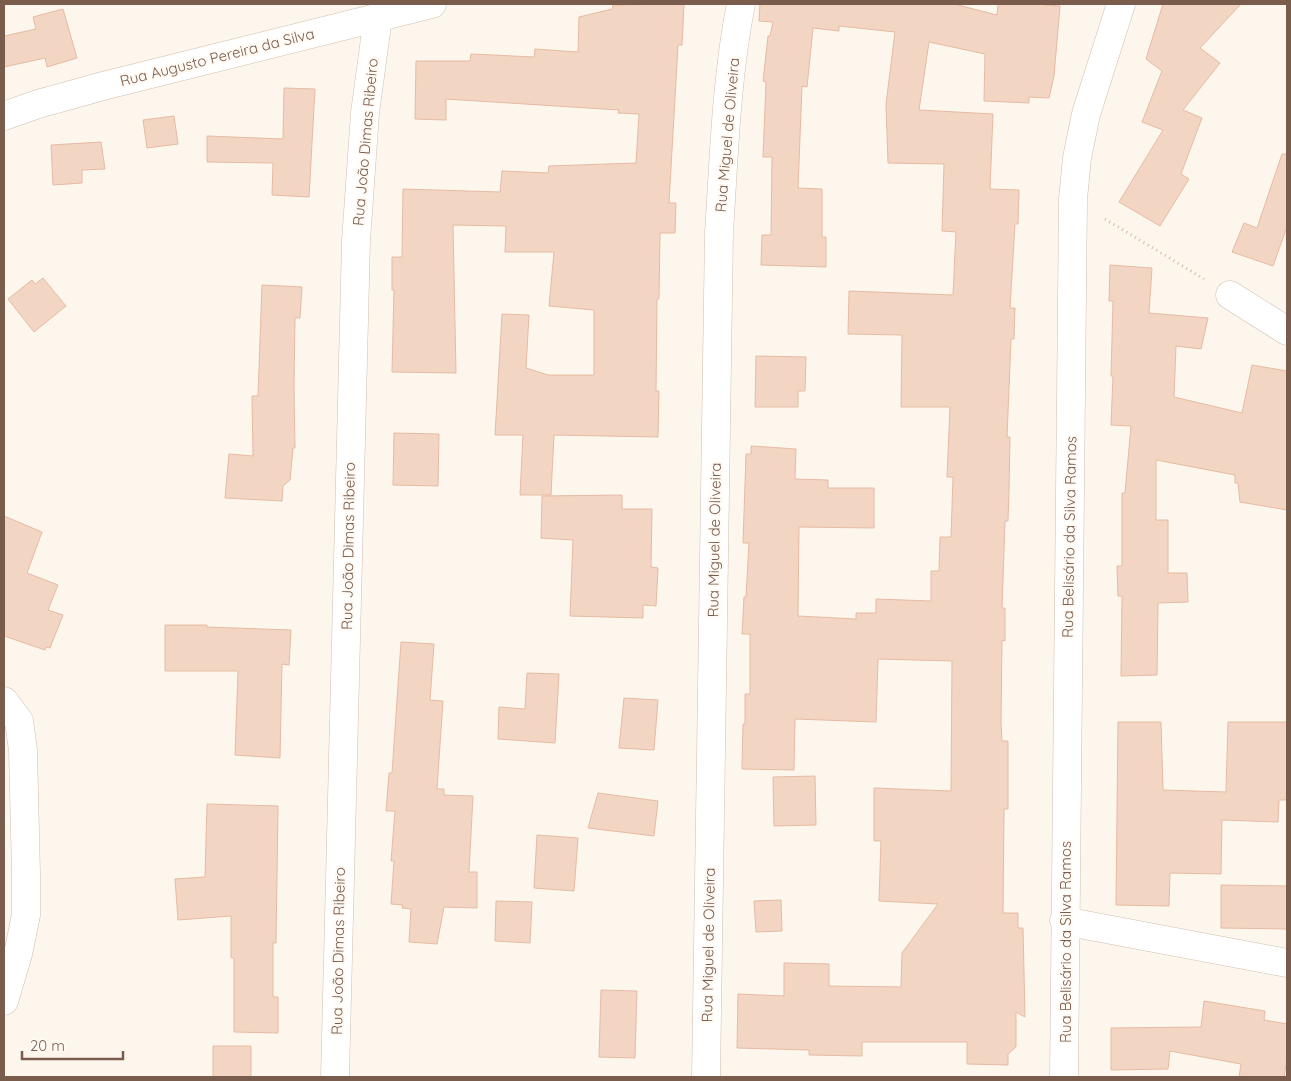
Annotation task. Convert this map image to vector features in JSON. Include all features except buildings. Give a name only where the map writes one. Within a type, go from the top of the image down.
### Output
[{"type":"street","name":"Rua Augusto Pereira da Silva","points":[[4,116],[38,104],[103,86],[432,4]]},
{"type":"street","name":"Rua Miguel de Oliveira","points":[[706,1077],[719,233],[726,127],[737,23],[741,4]]},
{"type":"street","name":"Rua Belisário da Silva Ramos","points":[[1064,1077],[1064,921],[1073,199],[1077,158],[1086,114],[1121,4]]},
{"type":"street","name":"Rua João Dimas Ribeiro","points":[[335,1077],[356,242],[365,113],[378,17]]},
{"type":"street","points":[[1230,295],[1287,331]]},
{"type":"street","points":[[4,701],[18,721],[23,750],[26,874],[26,915],[18,954],[4,1001]]},
{"type":"street","points":[[1064,921],[1287,963]]},
{"type":"path","points":[[1073,199],[1230,295]]}]
